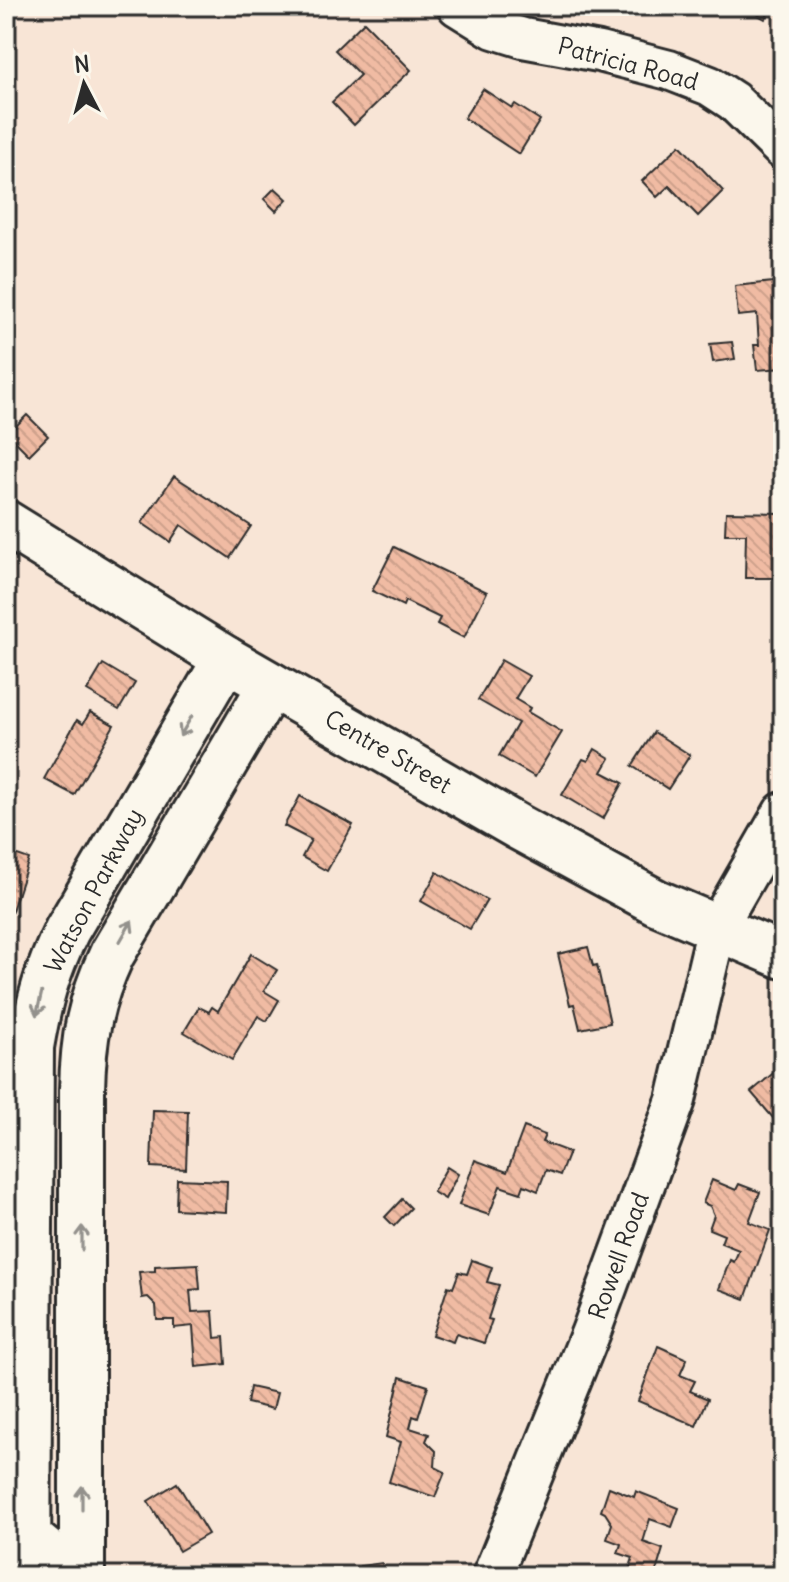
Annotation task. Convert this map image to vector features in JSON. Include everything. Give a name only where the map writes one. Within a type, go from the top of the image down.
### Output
[{"type":"main road","name":"Centre Street","points":[[6,523],[226,659],[518,827],[656,902],[783,956]]},
{"type":"main road","name":"Watson Parkway","points":[[28,1576],[17,1523],[31,1047],[38,1007],[47,971],[67,930],[226,659]]},
{"type":"main road","name":"Watson Parkway","points":[[81,1576],[82,1090],[88,1018],[96,988],[112,954],[271,685]]},
{"type":"street","name":"Patricia Road","points":[[457,6],[494,29],[669,70],[710,86],[733,101],[783,150]]},
{"type":"street","points":[[717,927],[783,812]]},
{"type":"street","name":"Rowell Road","points":[[492,1576],[591,1332],[676,1100],[717,927]]},
{"type":"street","points":[[17,1523],[81,1576]]},
{"type":"building","points":[[742,6],[773,6],[765,19]]},
{"type":"building","points":[[364,22],[411,70],[354,125],[332,102],[360,75],[335,50]]},
{"type":"building","points":[[483,89],[512,108],[515,104],[540,120],[519,154],[464,118]]},
{"type":"building","points":[[680,145],[723,191],[698,216],[669,186],[657,197],[642,181]]},
{"type":"building","points":[[275,188],[287,199],[276,211],[264,199]]},
{"type":"building","points":[[783,281],[783,368],[757,370],[754,345],[759,345],[757,314],[738,316],[735,286]]},
{"type":"building","points":[[732,342],[735,359],[713,362],[710,344]]},
{"type":"building","points":[[27,415],[48,436],[29,455],[8,434]]},
{"type":"building","points":[[174,476],[251,526],[230,558],[181,525],[170,542],[142,523]]},
{"type":"building","points":[[726,512],[783,513],[783,578],[745,578],[746,534],[725,534]]},
{"type":"building","points":[[394,547],[487,592],[464,638],[437,624],[440,618],[405,601],[403,606],[372,591]]},
{"type":"building","points":[[501,660],[529,676],[515,699],[530,708],[528,712],[562,732],[535,777],[499,756],[518,723],[478,700]]},
{"type":"building","points":[[103,664],[135,683],[119,710],[87,691]]},
{"type":"building","points":[[90,712],[114,725],[74,795],[44,779],[77,720],[83,724]]},
{"type":"building","points":[[654,732],[690,755],[668,789],[632,766]]},
{"type":"building","points":[[595,749],[610,758],[602,772],[623,783],[603,819],[562,795],[583,759],[588,761]]},
{"type":"building","points":[[300,796],[353,825],[327,871],[302,857],[311,840],[284,826]]},
{"type":"building","points":[[6,851],[29,859],[6,929]]},
{"type":"building","points":[[437,872],[487,900],[470,929],[421,901]]},
{"type":"building","points":[[588,947],[593,966],[597,965],[610,1023],[580,1029],[574,1004],[570,1005],[558,954]]},
{"type":"building","points":[[251,954],[277,970],[264,991],[279,1000],[267,1021],[258,1016],[232,1060],[184,1032],[199,1007],[209,1012],[212,1007],[218,1011]]},
{"type":"building","points":[[783,1065],[783,1111],[774,1119],[751,1092]]},
{"type":"building","points":[[153,1110],[188,1111],[186,1169],[151,1167]]},
{"type":"building","points":[[524,1127],[545,1135],[542,1142],[569,1152],[560,1175],[546,1170],[538,1191],[524,1185],[521,1193],[500,1186],[489,1215],[459,1205],[475,1160],[507,1172]]},
{"type":"building","points":[[447,1167],[458,1174],[445,1199],[433,1192]]},
{"type":"building","points":[[177,1179],[227,1181],[226,1212],[176,1209]]},
{"type":"building","points":[[712,1180],[736,1190],[739,1184],[760,1192],[749,1222],[770,1230],[745,1299],[719,1289],[730,1260],[734,1262],[739,1250],[721,1243],[724,1235],[709,1229],[714,1215],[710,1206],[703,1203]]},
{"type":"building","points":[[402,1199],[411,1208],[394,1226],[385,1217]]},
{"type":"building","points":[[472,1260],[492,1267],[487,1282],[499,1285],[484,1343],[456,1334],[453,1342],[432,1335],[448,1286],[453,1288],[459,1272],[467,1274]]},
{"type":"building","points":[[198,1264],[200,1289],[190,1290],[192,1312],[213,1311],[215,1338],[224,1337],[226,1364],[196,1367],[193,1326],[174,1328],[174,1320],[157,1320],[156,1305],[148,1297],[142,1298],[139,1272],[155,1271],[155,1266]]},
{"type":"building","points":[[658,1346],[687,1359],[680,1375],[695,1381],[690,1391],[708,1399],[696,1426],[638,1401]]},
{"type":"building","points":[[400,1377],[428,1386],[418,1418],[413,1416],[410,1428],[429,1434],[426,1441],[436,1451],[435,1467],[445,1472],[435,1497],[389,1482],[401,1442],[386,1437]]},
{"type":"building","points":[[250,1387],[277,1393],[273,1409],[247,1403]]},
{"type":"building","points":[[177,1483],[208,1534],[179,1551],[148,1501]]},
{"type":"building","points":[[609,1487],[634,1497],[636,1491],[679,1508],[672,1527],[650,1519],[643,1542],[663,1549],[655,1575],[659,1576],[627,1576],[633,1558],[618,1553],[621,1544],[607,1539],[612,1524],[601,1511]]},
{"type":"building","points":[[382,1563],[385,1576],[362,1576],[360,1566]]}]
